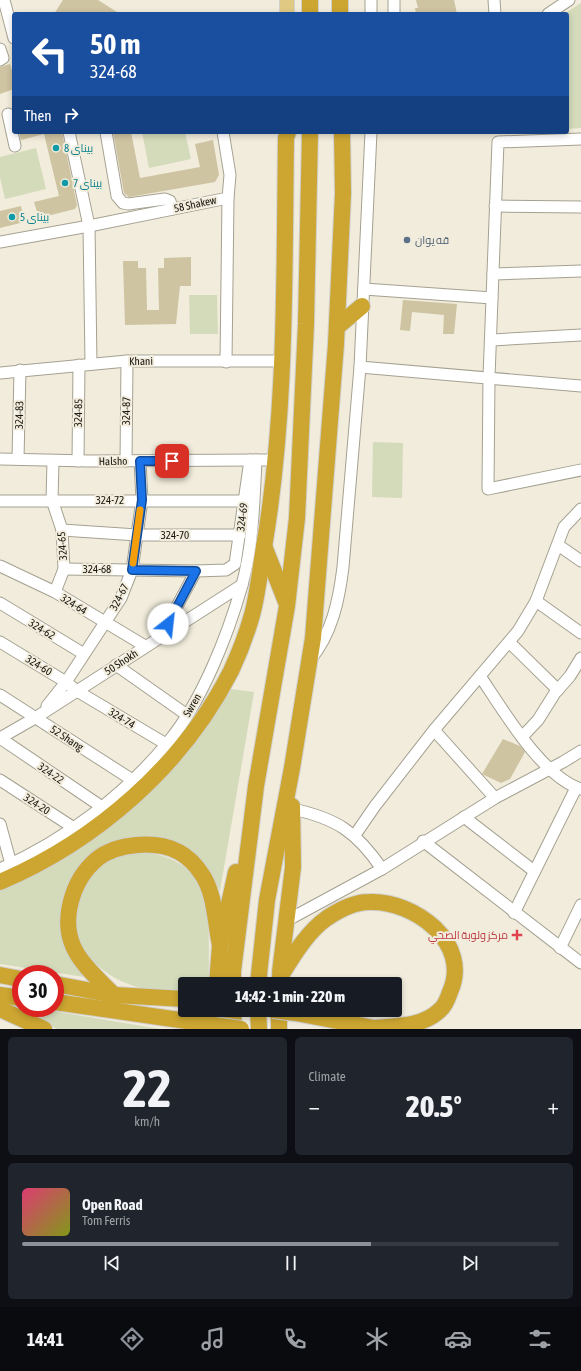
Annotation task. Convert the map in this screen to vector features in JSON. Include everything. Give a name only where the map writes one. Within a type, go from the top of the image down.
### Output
[{"type":"highway","points":[[310,0],[310,12]]},
{"type":"highway","points":[[340,0],[340,12]]},
{"type":"highway","points":[[0,882],[36,866],[107,818],[158,774],[184,744],[208,710],[231,670],[252,614],[270,511],[283,361],[287,134]]},
{"type":"highway","points":[[233,977],[256,786],[287,606],[297,518],[306,324],[310,134]]},
{"type":"highway","points":[[259,977],[267,900],[292,768],[313,638],[337,327],[343,193],[342,134]]},
{"type":"highway","points":[[337,327],[362,306]]},
{"type":"highway","points":[[264,546],[287,606]]},
{"type":"highway","points":[[279,977],[293,867],[292,768]]},
{"type":"highway","points":[[218,977],[220,945],[256,786]]},
{"type":"highway","points":[[114,995],[76,952],[69,930],[70,911],[75,889],[87,870],[98,858],[106,854],[138,845],[156,846],[178,852],[188,859],[202,874],[208,888],[220,945]]},
{"type":"highway","points":[[281,977],[300,946],[312,932],[327,918],[357,903],[383,903],[409,911],[434,927],[447,942],[454,961],[455,970],[453,987],[441,1010],[431,1016],[411,1024],[376,1028],[313,1017]]},
{"type":"highway","points":[[0,975],[12,977]]},
{"type":"highway","points":[[64,986],[114,995],[178,999]]},
{"type":"highway","points":[[0,995],[12,997]]},
{"type":"highway","points":[[64,1003],[241,1029]]},
{"type":"highway","points":[[0,1009],[44,1029]]},
{"type":"highway","points":[[234,1017],[234,1029]]},
{"type":"highway","points":[[258,1017],[259,1029]]},
{"type":"highway","points":[[279,1017],[279,1029]]},
{"type":"main road","points":[[286,0],[287,12]]},
{"type":"street","points":[[4,0],[12,30]]},
{"type":"street","points":[[371,0],[371,12]]},
{"type":"street","points":[[394,0],[394,12]]},
{"type":"street","points":[[494,0],[495,12]]},
{"type":"street","points":[[551,12],[569,0]]},
{"type":"street","points":[[0,49],[3,58],[0,60]]},
{"type":"street","points":[[7,114],[15,146]]},
{"type":"street","points":[[69,134],[89,226],[92,364]]},
{"type":"street","points":[[106,134],[117,196],[123,203],[128,204],[165,200],[170,202],[172,209]]},
{"type":"street","points":[[224,134],[230,175],[228,198]]},
{"type":"street","points":[[308,662],[319,650],[326,635],[340,594],[360,367],[371,134]]},
{"type":"street","points":[[581,139],[516,137],[498,142],[492,298],[492,340],[489,377],[488,489],[581,470]]},
{"type":"street","name":"58 Shakew","points":[[0,242],[228,198],[226,362]]},
{"type":"street","points":[[495,206],[581,207]]},
{"type":"street","points":[[493,274],[581,271]]},
{"type":"street","points":[[364,289],[492,298]]},
{"type":"street","points":[[492,340],[581,335]]},
{"type":"street","name":"Khani","points":[[0,373],[127,361],[283,361]]},
{"type":"street","name":"324-87","points":[[126,461],[127,361]]},
{"type":"street","name":"324-85","points":[[78,461],[79,365]]},
{"type":"street","points":[[360,367],[581,386]]},
{"type":"street","name":"324-83","points":[[18,459],[20,370]]},
{"type":"street","name":"Halsho","points":[[0,459],[53,461],[275,460]]},
{"type":"street","name":"324-69","points":[[226,570],[235,564],[244,501],[253,460]]},
{"type":"street","name":"Swren","points":[[0,869],[74,828],[134,781],[166,744],[187,715],[213,665],[242,585],[252,534],[253,460]]},
{"type":"street","name":"324-65","points":[[53,461],[52,500],[62,530],[64,569],[55,592]]},
{"type":"street","name":"324-67","points":[[39,715],[66,682],[121,598],[132,570],[142,500],[140,461]]},
{"type":"street","name":"324-72","points":[[0,501],[244,501]]},
{"type":"street","points":[[355,835],[375,806],[434,730],[518,631],[536,601],[564,527],[581,509]]},
{"type":"street","name":"324-70","points":[[62,530],[137,534],[240,535]]},
{"type":"street","points":[[558,544],[581,561]]},
{"type":"street","name":"324-64","points":[[0,566],[55,592],[145,646]]},
{"type":"street","name":"324-68","points":[[64,569],[226,570]]},
{"type":"street","points":[[160,637],[196,571]]},
{"type":"street","name":"50 Shokh","points":[[0,738],[77,691],[242,585]]},
{"type":"street","points":[[536,601],[581,633]]},
{"type":"street","name":"324-62","points":[[0,603],[84,654]]},
{"type":"street","name":"324-60","points":[[0,642],[66,682],[77,691]]},
{"type":"street","points":[[509,642],[558,690]]},
{"type":"street","points":[[522,737],[538,720],[558,690],[570,676],[581,658]]},
{"type":"street","points":[[116,665],[187,715]]},
{"type":"street","points":[[480,676],[528,747],[550,769],[578,789],[534,871],[514,913]]},
{"type":"street","name":"324-74","points":[[77,691],[166,744]]},
{"type":"street","name":"52 Shang","points":[[0,695],[39,715],[134,781]]},
{"type":"street","points":[[434,730],[495,798]]},
{"type":"street","name":"324-22","points":[[0,738],[102,807]]},
{"type":"street","points":[[286,921],[382,868],[423,841],[464,818],[495,798],[581,751]]},
{"type":"street","name":"324-20","points":[[0,780],[74,828]]},
{"type":"street","points":[[292,809],[319,816],[355,835],[382,868]]},
{"type":"street","points":[[464,818],[534,871]]},
{"type":"street","points":[[0,824],[11,864]]},
{"type":"street","points":[[423,841],[581,964]]},
{"type":"street","points":[[560,948],[581,905]]},
{"type":"green space","points":[[581,3],[581,128],[569,129],[569,12],[567,12]]},
{"type":"green space","points":[[142,134],[185,134],[191,159],[149,168]]},
{"type":"green space","points":[[36,148],[46,189],[5,199],[0,177],[0,157]]},
{"type":"green space","points":[[189,295],[217,295],[218,334],[190,334]]},
{"type":"green space","points":[[373,442],[403,443],[402,498],[372,497]]},
{"type":"green space","points":[[230,689],[254,692],[220,891],[202,862],[160,841],[151,838],[139,837],[113,842],[100,848],[88,857],[70,880],[64,894],[60,923],[63,944],[71,959],[84,977],[64,974],[64,965],[12,966],[0,964],[0,890],[39,871],[222,703]]},
{"type":"green space","points":[[141,852],[166,857],[184,867],[197,881],[204,898],[208,918],[209,977],[178,977],[178,994],[141,988],[111,976],[93,961],[81,944],[78,935],[77,916],[86,885],[91,877],[102,866],[112,860],[129,854]]},
{"type":"green space","points":[[64,1013],[160,1029],[57,1029],[33,1017],[64,1017]]},
{"type":"building","points":[[63,0],[98,0],[117,12],[55,12]]},
{"type":"building","points":[[416,0],[454,0],[457,12],[416,12],[415,8],[418,8]]},
{"type":"building","points":[[10,64],[12,70],[12,90],[0,94],[0,67]]},
{"type":"building","name":"بيناى 7","points":[[20,134],[44,134],[21,140]]},
{"type":"building","name":"بيناى 7","points":[[44,134],[62,134],[77,205],[75,209],[39,218],[34,202],[59,196]]},
{"type":"building","points":[[113,134],[131,134],[140,178],[200,167],[195,144],[213,140],[219,175],[215,182],[129,197],[124,193]]},
{"type":"building","name":"بيناى 5","points":[[21,206],[24,222],[0,228],[0,211]]},
{"type":"building","points":[[191,257],[191,286],[180,286],[176,324],[125,325],[123,261],[138,261],[138,268],[146,268],[147,310],[159,310],[158,268],[164,268],[164,258]]},
{"type":"building","points":[[403,300],[457,304],[454,334],[443,334],[444,315],[412,312],[410,331],[400,330]]},
{"type":"building","points":[[503,739],[520,746],[525,752],[510,779],[501,783],[482,774]]},
{"type":"slow traffic","points":[[133,563],[140,510]]},
{"type":"place","name":"بيناى 8","points":[[56,148]]},
{"type":"place","name":"بيناى 7","points":[[65,183]]},
{"type":"place","name":"بيناى 5","points":[[12,217]]},
{"type":"place","name":"قه یوان","points":[[407,240]]},
{"type":"place","name":"مركز ولوبة الصحي","points":[[517,935]]},
{"type":"route","points":[[168,624],[196,571],[132,570],[142,500],[140,461],[172,461]]}]
